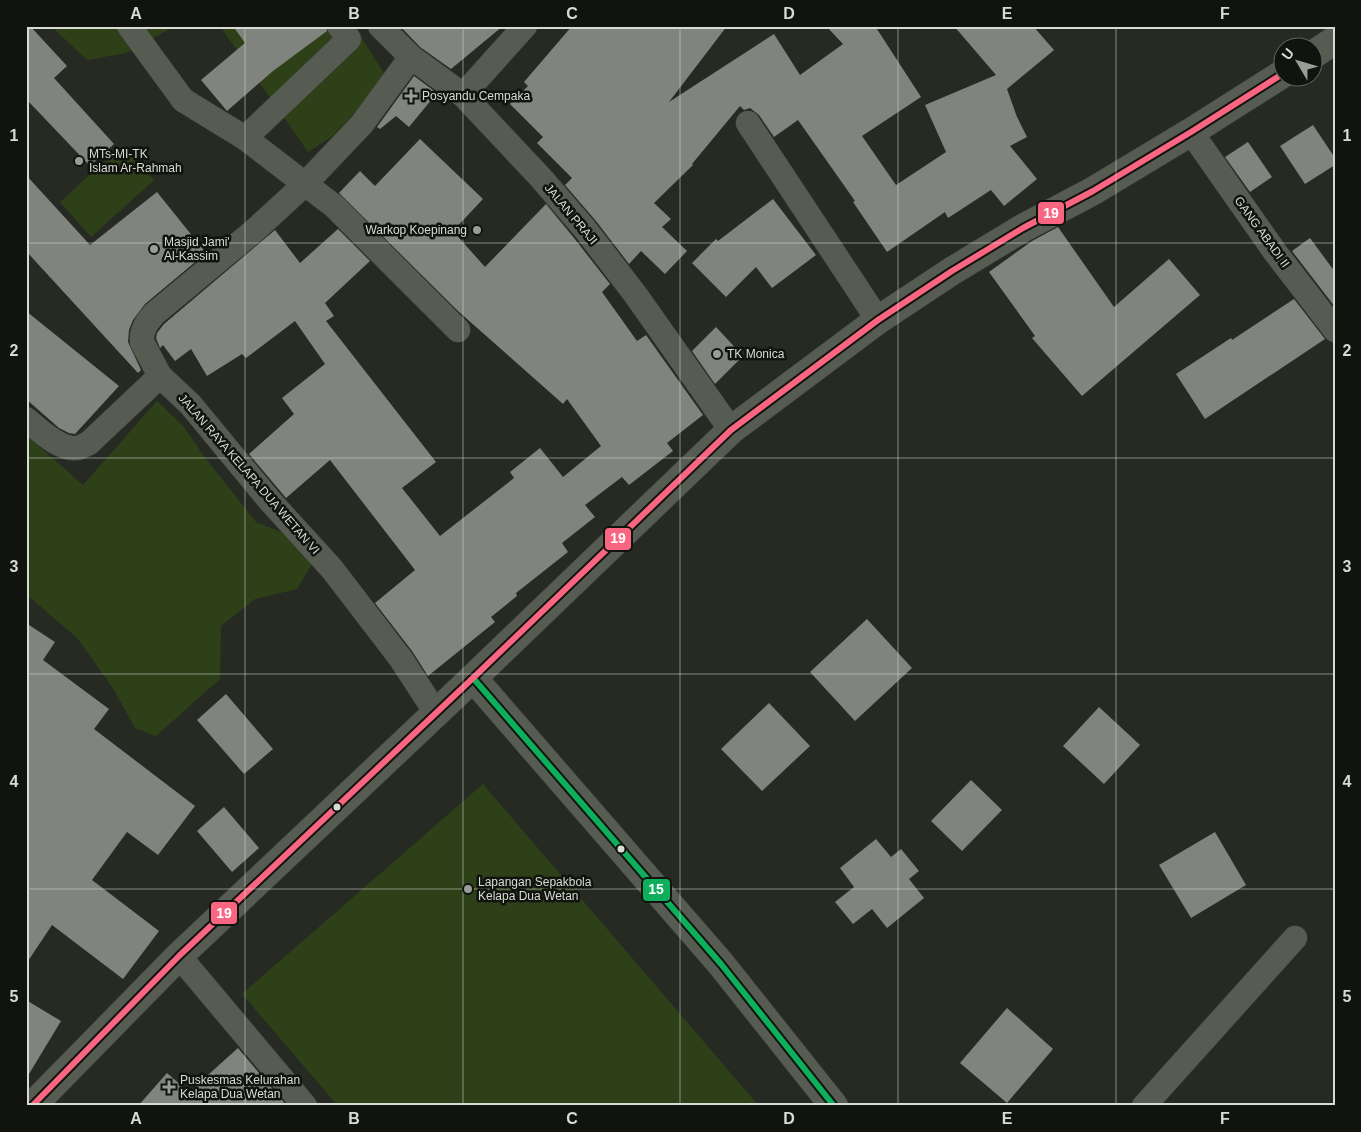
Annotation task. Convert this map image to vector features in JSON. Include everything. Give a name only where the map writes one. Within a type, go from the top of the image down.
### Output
[{"type":"street","points":[[129,26],[183,100],[245,138],[334,206],[458,330]]},
{"type":"street","points":[[245,138],[349,38],[339,26]]},
{"type":"street","name":"JALAN PRAJI","points":[[380,26],[412,57],[463,95],[517,151],[585,229],[635,294],[731,430]]},
{"type":"street","points":[[463,95],[525,26]]},
{"type":"street","points":[[1324,47],[1335,40]]},
{"type":"street","name":"JALAN RAYA KELAPA DUA WETAN VI","points":[[412,57],[362,124],[305,184],[255,230],[154,314],[146,323],[142,342],[160,376],[190,404],[271,502],[332,569],[401,659],[436,713]]},
{"type":"street","points":[[32,1106],[179,956],[473,678],[731,430],[878,320],[960,266],[1092,191],[1274,79]]},
{"type":"street","points":[[748,123],[878,320]]},
{"type":"street","name":"GANG ABADI II","points":[[1191,132],[1276,252],[1335,330]]},
{"type":"street","points":[[26,419],[47,437],[70,448],[79,448],[89,443],[160,376]]},
{"type":"street","points":[[473,678],[721,964],[834,1106]]},
{"type":"street","points":[[1144,1106],[1295,938]]},
{"type":"street","points":[[179,956],[305,1106]]},
{"type":"green space","points":[[51,26],[175,26],[126,53],[87,60]]},
{"type":"green space","points":[[220,26],[354,26],[387,78],[334,135],[308,152]]},
{"type":"green space","points":[[123,145],[154,180],[91,237],[60,202]]},
{"type":"green space","points":[[157,401],[183,426],[206,459],[256,522],[286,534],[315,559],[297,589],[255,599],[221,626],[220,679],[156,736],[135,728],[114,690],[77,638],[26,594],[26,435],[83,485]]},
{"type":"green space","name":"Lapangan Sepakbola Kelapa Dua Wetan","points":[[483,784],[759,1106],[338,1106],[242,994]]},
{"type":"building","points":[[26,26],[30,26],[67,66],[54,78],[114,144],[90,166],[28,101],[26,102]]},
{"type":"building","points":[[233,26],[326,26],[327,31],[273,71],[227,111],[201,80],[245,43]]},
{"type":"building","points":[[400,26],[503,26],[451,69],[420,47]]},
{"type":"building","points":[[572,26],[727,26],[669,102],[774,34],[800,75],[843,44],[826,26],[875,26],[921,97],[862,136],[896,185],[946,152],[925,105],[996,75],[954,26],[1033,26],[1054,50],[1007,89],[1017,117],[1027,137],[1010,146],[1037,179],[1004,206],[991,190],[948,218],[945,212],[887,252],[853,202],[855,201],[798,120],[774,137],[759,115],[750,108],[744,110],[740,106],[693,165],[654,203],[671,219],[662,227],[687,251],[665,274],[641,251],[629,264],[565,185],[572,178],[537,143],[543,137],[510,104],[528,86],[524,82]]},
{"type":"building","points":[[414,76],[437,93],[409,127],[396,116],[380,129],[377,127]]},
{"type":"building","points":[[1313,125],[1335,158],[1335,165],[1305,184],[1280,146]]},
{"type":"building","points":[[420,139],[483,199],[453,231],[485,267],[546,204],[610,284],[602,292],[637,341],[646,335],[703,415],[667,443],[673,451],[629,485],[622,477],[585,505],[595,517],[562,543],[568,552],[516,593],[517,596],[491,617],[495,622],[428,676],[412,651],[375,603],[415,570],[330,460],[286,498],[249,454],[294,414],[282,398],[325,364],[295,321],[246,358],[242,354],[207,376],[191,349],[175,361],[163,345],[160,348],[156,338],[157,333],[164,324],[275,230],[300,263],[338,229],[370,261],[325,303],[334,316],[326,321],[436,462],[402,488],[440,536],[514,478],[510,472],[540,448],[563,477],[601,446],[567,399],[563,404],[458,311],[339,193],[360,171],[375,186]]},
{"type":"building","points":[[1248,142],[1272,177],[1250,192],[1225,157]]},
{"type":"building","points":[[26,175],[90,245],[157,192],[206,253],[145,304],[133,320],[129,330],[128,342],[141,370],[138,373],[26,251]]},
{"type":"building","points":[[773,199],[816,255],[772,288],[756,267],[726,297],[692,263],[716,239],[718,241]]},
{"type":"building","points":[[1058,227],[1114,307],[1169,259],[1200,295],[1082,396],[1032,338],[1035,336],[989,272],[1032,241]]},
{"type":"building","points":[[1310,238],[1335,272],[1335,307],[1292,251]]},
{"type":"building","points":[[1294,299],[1325,339],[1205,419],[1176,374]]},
{"type":"building","points":[[26,311],[119,386],[75,434],[59,428],[26,399]]},
{"type":"building","name":"TK Monica","points":[[716,327],[743,356],[715,384],[692,351]]},
{"type":"building","points":[[867,619],[912,668],[855,721],[810,672]]},
{"type":"building","points":[[26,623],[55,642],[43,660],[109,709],[94,729],[195,806],[158,855],[127,832],[92,880],[159,931],[123,979],[52,925],[26,964]]},
{"type":"building","points":[[226,694],[273,749],[244,774],[197,720]]},
{"type":"building","points":[[769,703],[810,746],[762,791],[721,749]]},
{"type":"building","points":[[1099,707],[1140,745],[1104,784],[1063,746]]},
{"type":"building","points":[[971,780],[1002,810],[962,851],[931,821]]},
{"type":"building","points":[[224,807],[259,848],[232,872],[197,831]]},
{"type":"building","points":[[1215,832],[1246,885],[1191,918],[1159,865]]},
{"type":"building","points":[[876,839],[891,857],[901,849],[919,871],[909,879],[924,898],[887,928],[872,909],[853,924],[835,902],[854,887],[840,868]]},
{"type":"building","points":[[26,1000],[61,1021],[26,1079]]},
{"type":"building","points":[[1007,1008],[1053,1049],[1007,1103],[960,1063]]},
{"type":"building","points":[[238,1048],[287,1106],[138,1106],[167,1073],[189,1092]]},
{"type":"transit line","name":"19","points":[[32,1106],[179,956],[473,678],[731,430],[878,320],[952,271],[1023,228],[1093,191],[1274,79]]},
{"type":"transit line","name":"15","points":[[473,678],[721,964],[834,1106]]},
{"type":"place","name":"Posyandu Cempaka","points":[[411,96]]},
{"type":"place","name":"MTs-MI-TK Islam Ar-Rahmah","points":[[79,161]]},
{"type":"place","name":"Warkop Koepinang","points":[[477,230]]},
{"type":"place","name":"Masjid Jami' Al-Kassim","points":[[154,249]]},
{"type":"place","name":"TK Monica","points":[[717,354]]},
{"type":"place","name":"Lapangan Sepakbola Kelapa Dua Wetan","points":[[468,889]]},
{"type":"place","name":"Puskesmas Kelurahan Kelapa Dua Wetan","points":[[169,1087]]}]
